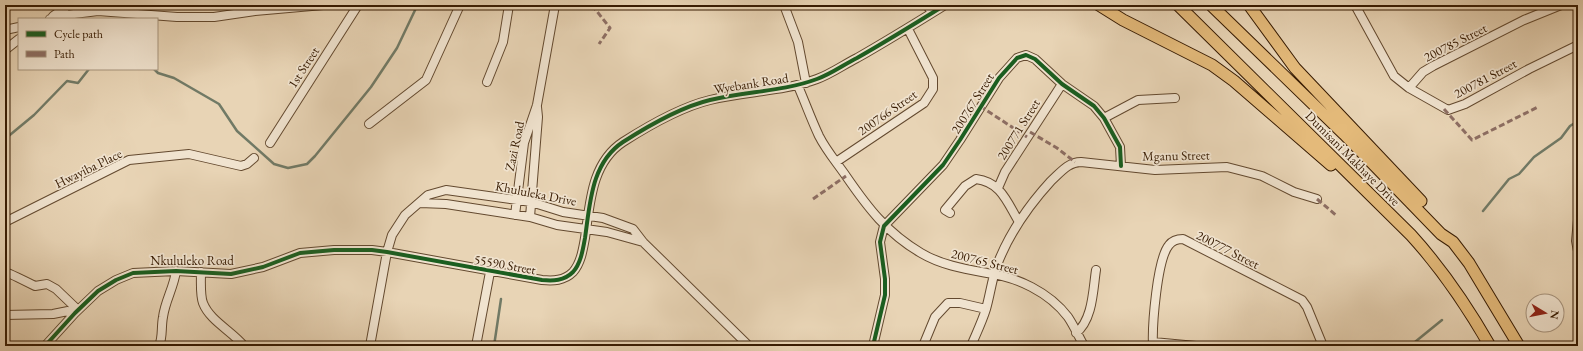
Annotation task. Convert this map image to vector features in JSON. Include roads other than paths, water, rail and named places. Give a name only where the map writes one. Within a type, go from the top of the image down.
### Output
[{"type":"main road","points":[[1099,5],[1123,20],[1212,65],[1234,81],[1358,189],[1392,215]]},
{"type":"main road","name":"Dumisani Makhaye Drive","points":[[1178,5],[1392,215],[1429,255],[1445,276],[1490,346]]},
{"type":"main road","name":"Dumisani Makhaye Drive","points":[[1211,5],[1344,134],[1442,234],[1453,242],[1469,263],[1519,346]]},
{"type":"main road","points":[[1249,5],[1295,68],[1423,203],[1448,233],[1453,242]]},
{"type":"street","points":[[51,18],[69,5]]},
{"type":"street","points":[[56,18],[98,11],[177,17],[214,17],[255,11],[323,5]]},
{"type":"street","name":"1st Street","points":[[270,143],[358,5]]},
{"type":"street","points":[[369,124],[426,80],[460,5]]},
{"type":"street","points":[[487,82],[503,42],[510,5]]},
{"type":"street","name":"Zazi Road","points":[[515,216],[524,143],[536,105],[555,5]]},
{"type":"street","points":[[784,5],[798,42],[806,83]]},
{"type":"street","points":[[927,5],[932,13]]},
{"type":"street","name":"Wyebank Road","points":[[586,229],[598,174],[610,154],[623,142],[680,111],[709,100],[798,86],[830,74],[908,29],[945,5]]},
{"type":"street","name":"200781 Street","points":[[1355,5],[1394,76],[1409,88],[1444,109],[1451,110],[1578,44]]},
{"type":"street","name":"200785 Street","points":[[1409,88],[1423,72],[1433,66],[1524,20],[1561,5]]},
{"type":"street","points":[[5,30],[18,27]]},
{"type":"street","name":"200766 Street","points":[[836,162],[913,111],[930,95],[934,84],[933,78],[908,29]]},
{"type":"street","points":[[5,50],[18,41]]},
{"type":"street","name":"200767 Street","points":[[884,226],[943,165],[998,78],[1017,58],[1026,55],[1035,59],[1062,84],[1089,102],[1104,118],[1120,147],[1121,166]]},
{"type":"street","name":"200771 Street","points":[[998,188],[1005,172],[1062,84]]},
{"type":"street","name":"200765 Street","points":[[798,86],[820,137],[868,209],[884,226],[911,247],[935,260],[961,269],[1012,278],[1027,285],[1049,299],[1068,317],[1084,346]]},
{"type":"street","points":[[1104,118],[1138,100],[1175,98]]},
{"type":"street","name":"Zazi Road","points":[[530,218],[538,117],[536,105]]},
{"type":"street","name":"Hwayiba Place","points":[[5,222],[129,160],[189,154],[241,166],[247,164],[254,158]]},
{"type":"street","name":"Mganu Street","points":[[971,346],[986,309],[994,274],[1003,252],[1019,222],[1047,186],[1067,166],[1075,162],[1155,170],[1227,167],[1262,176],[1294,192],[1317,199]]},
{"type":"street","points":[[950,213],[945,210],[971,181],[976,178],[993,184],[998,188],[1019,222]]},
{"type":"street","name":"Khululeka Drive","points":[[370,346],[387,252],[397,224],[428,195],[446,190],[531,202],[563,212],[603,218],[633,229],[643,242],[749,346]]},
{"type":"street","name":"Khululeka Drive","points":[[420,203],[446,204],[530,218],[557,225],[586,229],[643,242]]},
{"type":"street","points":[[1578,220],[1576,241],[1578,251]]},
{"type":"street","points":[[873,346],[885,295],[885,279],[880,242],[884,226]]},
{"type":"street","name":"55590 Street","points":[[387,252],[490,272],[555,281],[564,278],[572,272],[578,264],[586,229]]},
{"type":"street","name":"200777 Street","points":[[1153,344],[1156,293],[1165,253],[1169,245],[1176,240],[1183,239],[1302,300],[1307,306],[1323,346]]},
{"type":"street","name":"Nkululeko Road","points":[[45,346],[76,312],[98,291],[126,276],[145,272],[176,271],[231,274],[247,272],[300,253],[334,250],[387,252]]},
{"type":"street","points":[[1076,333],[1082,328],[1089,312],[1096,270]]},
{"type":"street","points":[[159,346],[162,341],[163,318],[175,280],[176,271]]},
{"type":"street","points":[[5,272],[35,286],[47,284],[51,286],[76,312]]},
{"type":"street","points":[[201,272],[203,302],[209,314],[237,337],[244,346]]},
{"type":"street","points":[[476,346],[490,272]]},
{"type":"street","points":[[923,346],[935,317],[948,303],[953,302],[986,309]]},
{"type":"street","points":[[5,315],[53,314],[68,311],[76,312]]},
{"type":"street","points":[[1153,344],[1196,346]]},
{"type":"waterway","points":[[155,70],[158,73],[174,78],[219,104],[237,131],[274,164],[288,168],[307,164],[371,87],[397,48],[417,6]]},
{"type":"waterway","points":[[5,139],[34,115],[67,81],[78,83],[88,70]]},
{"type":"waterway","points":[[1483,211],[1509,179],[1519,174],[1534,157],[1561,138],[1570,126],[1578,121]]},
{"type":"waterway","points":[[494,346],[501,299]]},
{"type":"waterway","points":[[1410,346],[1442,320]]}]
